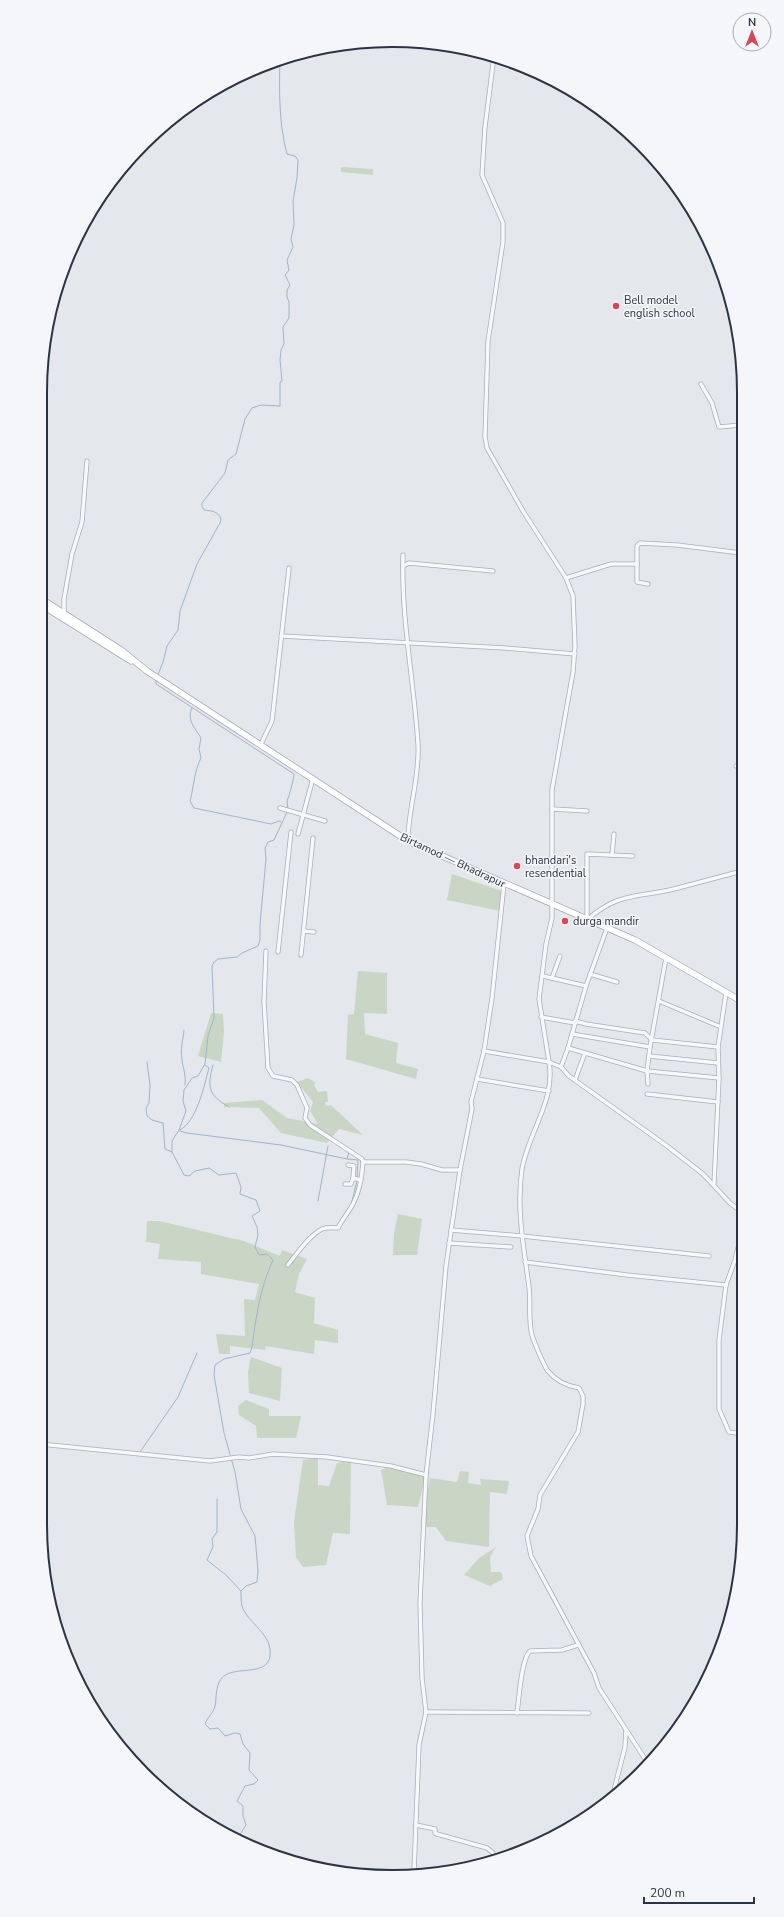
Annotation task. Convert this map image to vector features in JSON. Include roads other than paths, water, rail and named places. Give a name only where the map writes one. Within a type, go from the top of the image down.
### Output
[{"type":"main road","name":"Birtamod — Bhadrapur","points":[[47,602],[121,650],[157,677],[408,841],[607,928],[666,958],[737,999]]},
{"type":"main road","name":"Birtamod — Bhadrapur","points":[[47,608],[121,656],[138,664]]},
{"type":"street","points":[[493,62],[485,127],[482,175],[503,223],[503,242],[488,341],[486,442],[487,448],[523,511],[566,578],[573,596],[575,654],[552,790],[553,905],[539,999],[551,1076],[549,1091],[522,1168],[520,1202],[524,1262],[529,1287],[532,1334],[548,1371],[568,1386],[579,1388],[583,1396],[583,1404],[578,1432],[540,1495],[538,1509],[527,1536],[531,1556],[594,1673],[600,1688],[645,1759]]},
{"type":"street","points":[[702,384],[712,403],[719,427],[737,425]]},
{"type":"street","points":[[64,612],[64,599],[72,554],[82,522],[87,461]]},
{"type":"street","points":[[648,584],[638,582],[637,546],[640,543],[677,545],[737,552]]},
{"type":"street","points":[[403,555],[402,566],[407,644],[418,745],[416,771],[409,812],[408,841]]},
{"type":"street","points":[[402,566],[409,563],[493,571]]},
{"type":"street","points":[[566,578],[611,564],[637,564]]},
{"type":"street","points":[[261,744],[272,720],[289,568]]},
{"type":"street","points":[[281,636],[407,644],[505,648],[575,654]]},
{"type":"street","points":[[298,834],[313,778]]},
{"type":"street","points":[[280,808],[325,821]]},
{"type":"street","points":[[552,809],[587,811]]},
{"type":"street","points":[[278,952],[291,832]]},
{"type":"street","points":[[612,855],[614,834]]},
{"type":"street","points":[[301,955],[313,838]]},
{"type":"street","points":[[587,920],[587,854],[633,856]]},
{"type":"street","points":[[587,920],[610,902],[633,895],[673,889],[737,872]]},
{"type":"street","points":[[414,1869],[419,1745],[426,1712],[422,1678],[420,1603],[426,1475],[449,1243],[460,1170],[477,1078],[484,1051],[492,998],[504,884]]},
{"type":"street","points":[[561,1067],[586,986],[607,928]]},
{"type":"street","points":[[304,931],[314,932]]},
{"type":"street","points":[[266,951],[264,1002],[268,1068],[272,1076],[292,1080],[297,1085],[307,1108],[305,1118],[310,1125],[362,1159],[363,1162],[361,1180],[352,1205],[344,1215],[338,1228],[330,1227],[322,1229],[288,1265]]},
{"type":"street","points":[[552,978],[560,956]]},
{"type":"street","points":[[648,1084],[647,1071],[650,1047],[666,958]]},
{"type":"street","points":[[590,974],[617,982]]},
{"type":"street","points":[[543,976],[586,986]]},
{"type":"street","points":[[714,1184],[719,1078],[718,1047],[726,993]]},
{"type":"street","points":[[659,1002],[721,1027]]},
{"type":"street","points":[[541,1016],[645,1033],[652,1040],[718,1047]]},
{"type":"street","points":[[572,1034],[650,1047]]},
{"type":"street","points":[[568,1048],[647,1071],[719,1078]]},
{"type":"street","points":[[484,1051],[549,1062],[561,1067],[564,1072],[667,1146],[703,1174],[737,1208]]},
{"type":"street","points":[[575,1080],[585,1053]]},
{"type":"street","points":[[649,1056],[718,1063]]},
{"type":"street","points":[[477,1078],[549,1091]]},
{"type":"street","points":[[647,1094],[718,1102]]},
{"type":"street","points":[[363,1162],[406,1162],[421,1164],[442,1170],[460,1170]]},
{"type":"street","points":[[345,1184],[351,1184],[353,1178],[354,1166],[348,1165]]},
{"type":"street","points":[[353,1178],[361,1180]]},
{"type":"street","points":[[451,1230],[709,1256]]},
{"type":"street","points":[[449,1243],[511,1247]]},
{"type":"street","points":[[737,1252],[726,1285],[719,1340],[719,1409],[729,1432],[737,1433]]},
{"type":"street","points":[[524,1262],[627,1275],[726,1285]]},
{"type":"street","points":[[47,1445],[210,1461],[230,1458],[249,1458],[273,1454],[328,1457],[391,1466],[426,1475]]},
{"type":"street","points":[[517,1713],[524,1663],[530,1651],[562,1650],[578,1645]]},
{"type":"street","points":[[426,1712],[588,1713]]},
{"type":"street","points":[[613,1789],[624,1748],[626,1729]]},
{"type":"street","points":[[416,1825],[432,1828],[435,1829],[435,1833],[488,1848],[493,1853]]},
{"type":"waterway","points":[[158,675],[167,646],[178,630],[180,611],[197,564],[220,523],[221,519],[218,514],[212,511],[204,510],[202,503],[225,473],[228,460],[236,454],[245,419],[252,408],[261,405],[280,406],[280,382],[282,381],[280,360],[281,350],[284,344],[283,327],[289,318],[287,290],[290,285],[285,275],[289,270],[287,260],[293,247],[291,239],[294,225],[293,201],[298,160],[295,156],[287,154],[284,143],[280,107],[280,65]]},
{"type":"waterway","points":[[156,679],[156,684],[294,774],[287,801],[288,809]]},
{"type":"waterway","points":[[192,708],[190,712],[191,720],[201,738],[199,749],[201,758],[195,774],[190,801],[194,808],[271,824],[279,821],[281,822]]},
{"type":"waterway","points":[[240,1834],[246,1825],[243,1816],[243,1806],[237,1801],[245,1786],[254,1784],[258,1780],[249,1770],[250,1753],[243,1744],[240,1734],[235,1733],[225,1736],[218,1728],[210,1729],[205,1724],[214,1708],[217,1689],[221,1679],[233,1672],[263,1667],[267,1663],[270,1656],[270,1648],[268,1641],[249,1618],[242,1606],[241,1591],[246,1586],[257,1582],[258,1571],[255,1536],[241,1509],[235,1472],[224,1433],[214,1375],[215,1365],[224,1359],[250,1353],[262,1292],[273,1260],[267,1254],[259,1255],[255,1247],[258,1235],[257,1227],[252,1216],[260,1211],[256,1200],[240,1194],[241,1187],[236,1173],[219,1175],[209,1168],[195,1171],[189,1176],[184,1175],[172,1152],[172,1141],[179,1130],[186,1111],[183,1101],[184,1090],[192,1078],[198,1076],[205,1064],[208,1036],[214,1018],[212,966],[218,959],[237,957],[242,953],[258,946],[260,940],[266,859],[265,848],[268,842],[274,840],[287,812]]},
{"type":"waterway","points":[[184,1030],[181,1052],[185,1085]]},
{"type":"waterway","points":[[147,1062],[150,1085],[149,1103],[146,1108],[147,1116],[152,1120],[163,1123],[165,1149],[172,1152]]},
{"type":"waterway","points":[[180,1130],[191,1119],[199,1102],[209,1068],[205,1065]]},
{"type":"waterway","points":[[213,1065],[210,1079],[211,1090],[222,1103],[229,1107]]},
{"type":"waterway","points":[[180,1131],[281,1145],[347,1159]]},
{"type":"waterway","points":[[318,1201],[328,1146]]},
{"type":"waterway","points":[[349,1152],[347,1159],[358,1160],[357,1178]]},
{"type":"waterway","points":[[352,1201],[357,1181]]},
{"type":"waterway","points":[[340,1221],[350,1206]]},
{"type":"waterway","points":[[140,1452],[178,1397],[197,1353]]},
{"type":"waterway","points":[[217,1499],[217,1532],[212,1539],[213,1547],[207,1560],[226,1575],[241,1591]]},
{"type":"place","name":"Bell model english school","points":[[616,306]]},
{"type":"place","name":"bhandari's resendential","points":[[517,866]]},
{"type":"place","name":"durga mandir","points":[[565,921]]}]
